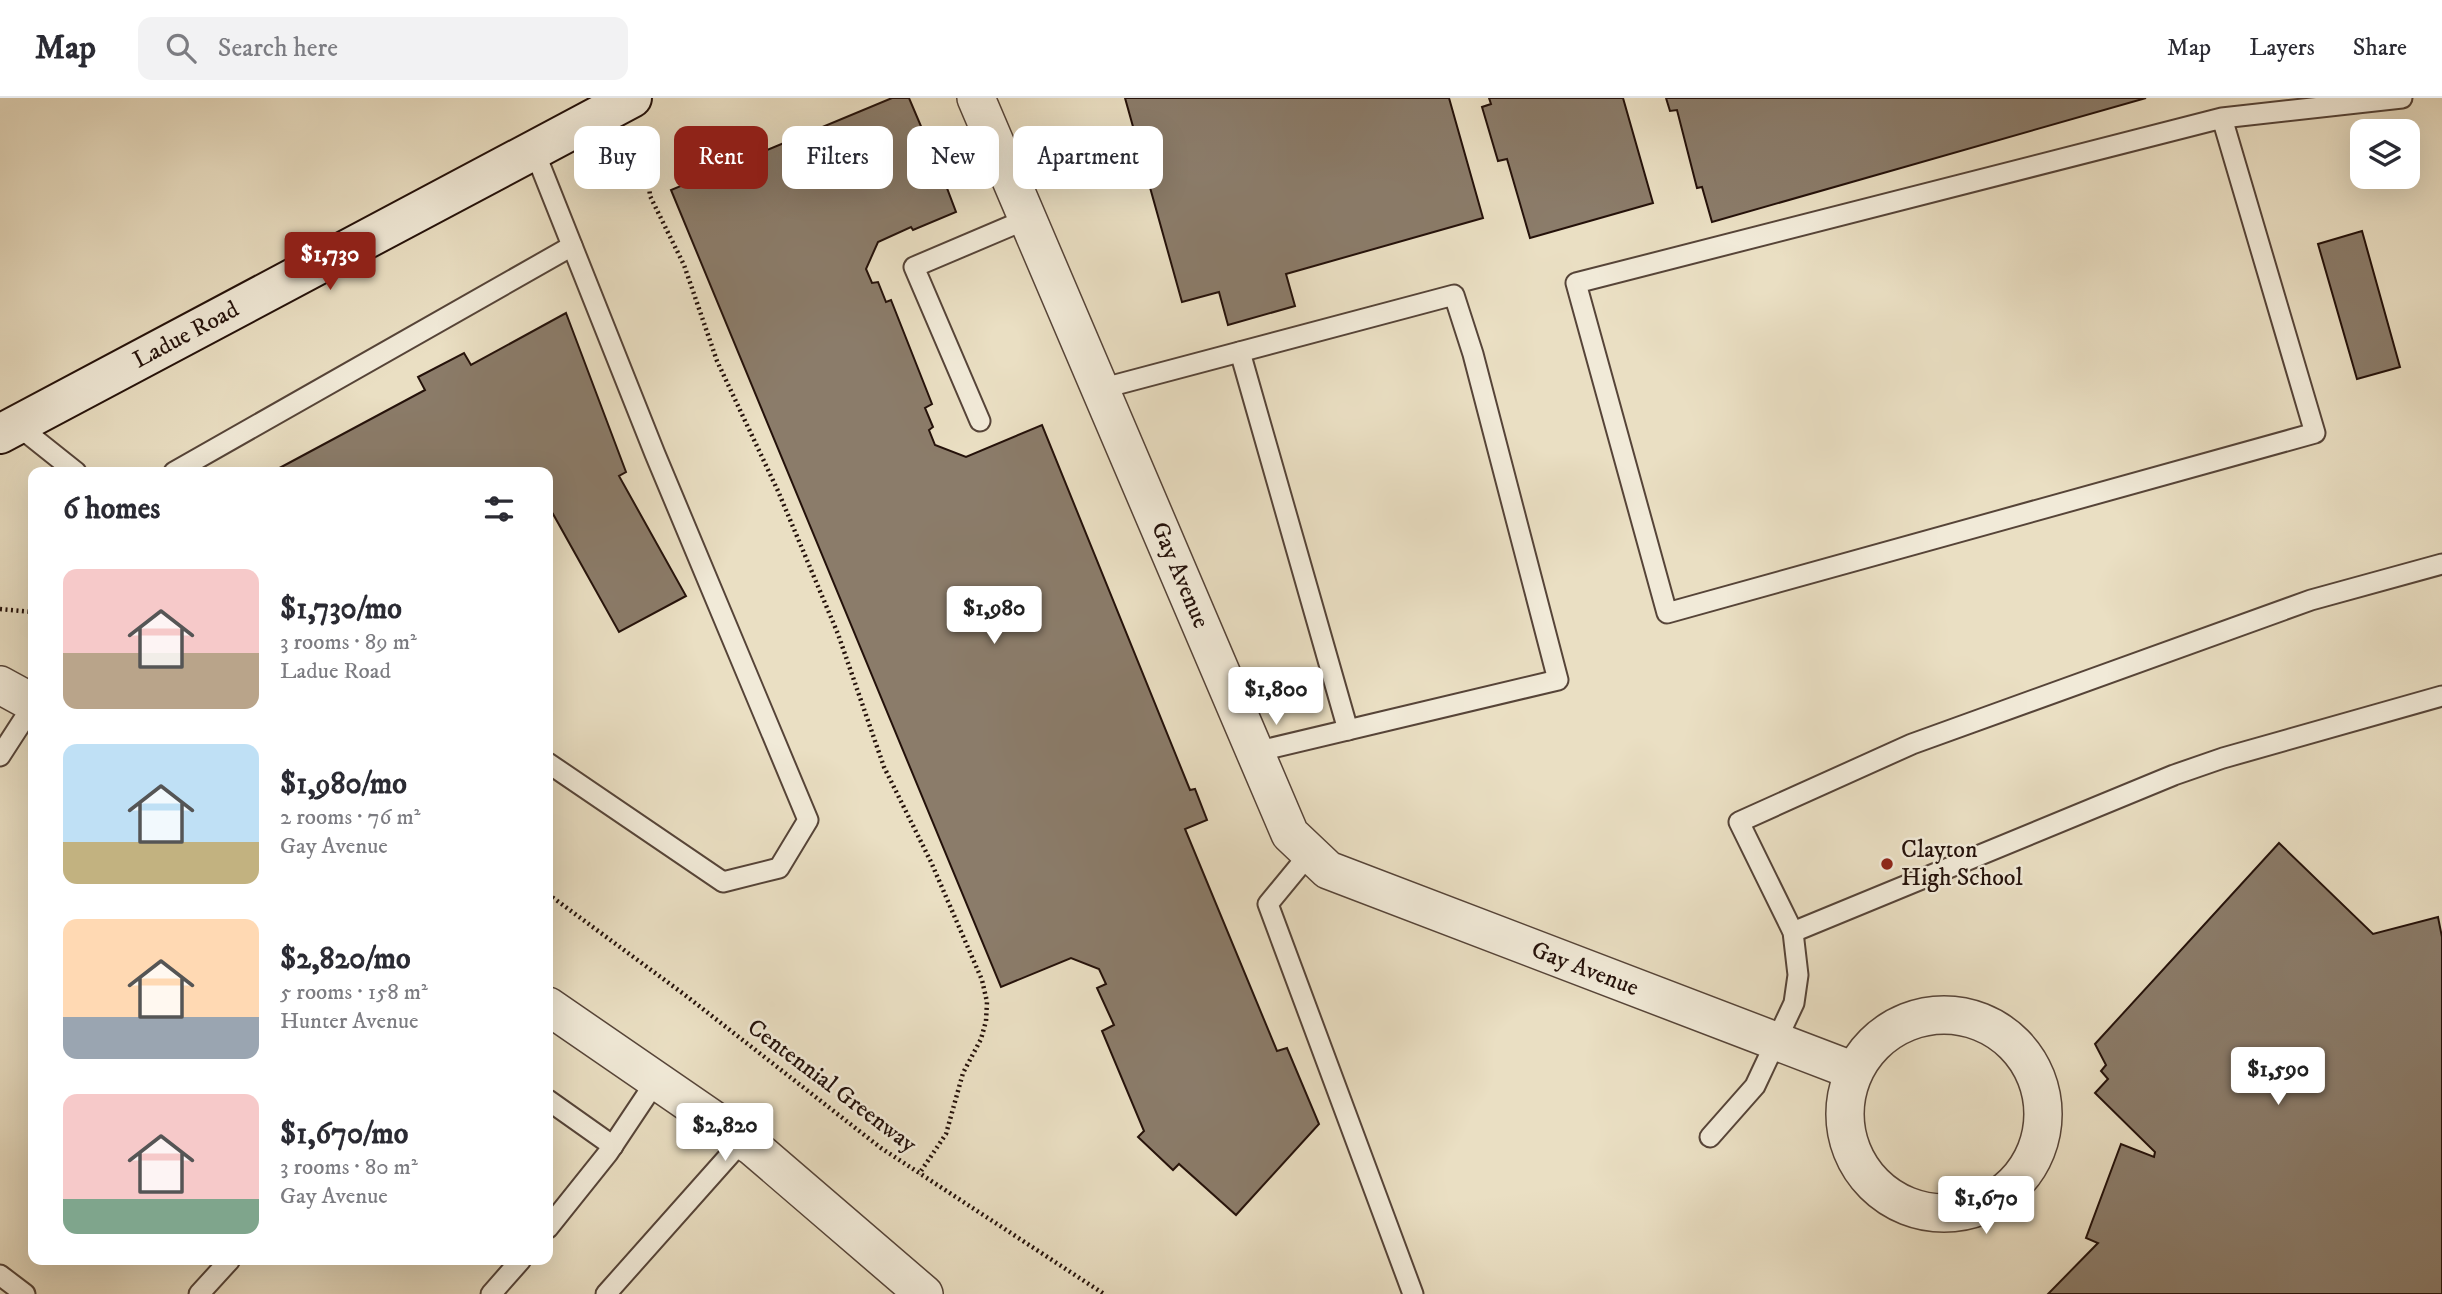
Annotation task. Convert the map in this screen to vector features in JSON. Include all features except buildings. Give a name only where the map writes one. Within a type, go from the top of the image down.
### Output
[{"type":"main road","name":"Ladue Road","points":[[8,429],[632,98]]},
{"type":"street","name":"Gay Avenue","points":[[976,98],[1290,834],[1328,870],[1854,1071]]},
{"type":"street","points":[[0,685],[28,701]]},
{"type":"street","points":[[553,1009],[743,1140],[923,1294]]},
{"type":"street","points":[[1947,1014],[1989,1024],[2017,1045],[2029,1060],[2042,1092],[2043,1127],[2025,1173],[2000,1197],[1983,1207],[1949,1214],[1917,1210],[1886,1196],[1862,1171],[1851,1152],[1844,1118],[1854,1071],[1874,1043],[1913,1019],[1947,1014]]},
{"type":"lane","points":[[2222,118],[2315,433],[1667,613],[1576,283],[2222,118],[2402,98]]},
{"type":"lane","points":[[534,150],[655,454],[808,820],[779,869],[723,882],[553,766]]},
{"type":"lane","points":[[980,421],[914,267],[1027,219]]},
{"type":"lane","points":[[183,467],[572,246]]},
{"type":"lane","points":[[1100,389],[1454,295],[1473,354],[1559,680],[1255,752]]},
{"type":"lane","points":[[1240,352],[1348,730]]},
{"type":"lane","points":[[8,429],[68,467]]},
{"type":"lane","points":[[1710,1137],[1755,1086],[1778,1043],[1794,1003],[1798,975],[1793,932],[1739,822],[1912,744],[2311,600],[2442,564]]},
{"type":"lane","points":[[1793,932],[2174,775],[2223,758],[2442,696]]},
{"type":"lane","points":[[0,755],[28,712]]},
{"type":"lane","points":[[1310,853],[1268,904],[1412,1294]]},
{"type":"lane","points":[[553,1222],[613,1146],[656,1081]]},
{"type":"lane","points":[[553,1104],[613,1146]]},
{"type":"lane","points":[[606,1294],[743,1140]]},
{"type":"lane","points":[[199,1294],[225,1265]]},
{"type":"lane","points":[[491,1294],[517,1265]]},
{"type":"lane","points":[[0,1275],[24,1294]]},
{"type":"path","points":[[649,189],[650,196],[684,265],[717,361],[778,491],[838,634],[884,767],[931,862],[982,980],[987,1002],[981,1039],[960,1083],[946,1133],[919,1174]]},
{"type":"path","points":[[0,608],[28,611]]},
{"type":"path","name":"Centennial Greenway","points":[[553,898],[685,995],[881,1148],[1104,1294]]},
{"type":"place","name":"Clayton High School","points":[[1887,864]]}]
